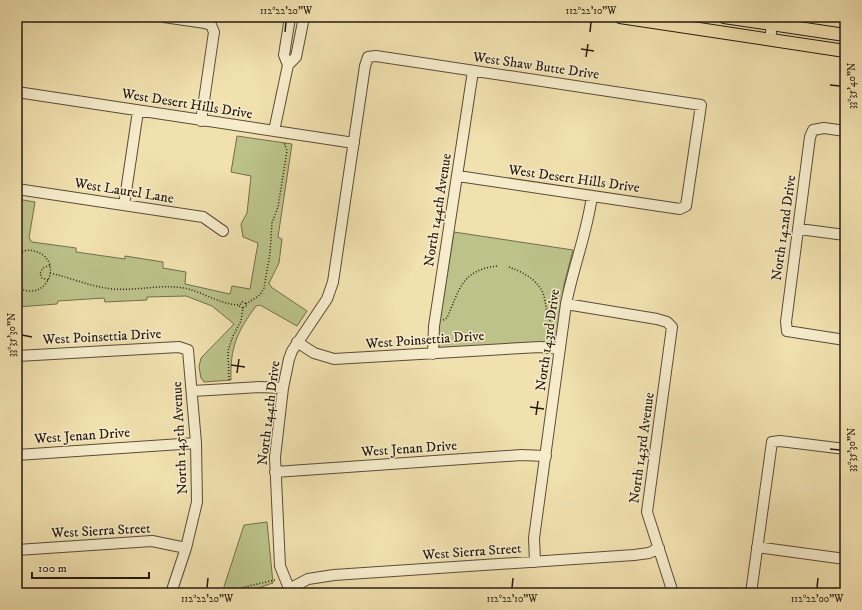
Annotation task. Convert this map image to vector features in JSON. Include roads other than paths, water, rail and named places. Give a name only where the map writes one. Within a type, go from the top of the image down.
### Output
[{"type":"main road","points":[[620,17],[845,51]]},
{"type":"main road","points":[[724,17],[772,21],[845,35]]},
{"type":"street","points":[[164,17],[211,25],[214,32],[201,121]]},
{"type":"street","points":[[274,131],[288,65],[296,57],[303,21],[289,20],[284,55],[288,65]]},
{"type":"street","points":[[770,40],[772,21]]},
{"type":"street","name":"West Shaw Butte Drive","points":[[368,57],[376,56],[701,105],[686,206]]},
{"type":"street","name":"North 144th Drive","points":[[290,591],[280,566],[275,472],[276,445],[283,388],[289,359],[297,342],[327,299],[333,282],[368,57]]},
{"type":"street","name":"North 144th Avenue","points":[[433,354],[434,326],[473,71]]},
{"type":"street","name":"West Desert Hills Drive","points":[[17,92],[354,143]]},
{"type":"street","points":[[124,205],[138,111]]},
{"type":"street","name":"North 142nd Drive","points":[[845,131],[824,128],[813,130],[810,138],[786,322],[787,331],[845,340]]},
{"type":"street","name":"West Desert Hills Drive","points":[[458,176],[680,209],[686,206]]},
{"type":"street","name":"West Laurel Lane","points":[[17,189],[202,217],[224,231]]},
{"type":"street","name":"North 143rd Drive","points":[[535,562],[534,538],[566,304],[571,278],[588,221],[592,196]]},
{"type":"street","points":[[799,229],[845,235]]},
{"type":"street","name":"North 143rd Avenue","points":[[566,304],[657,319],[667,322],[672,327],[647,512],[648,521],[659,548],[673,593]]},
{"type":"street","name":"West Poinsettia Drive","points":[[297,342],[314,353],[334,359],[540,347],[560,348]]},
{"type":"street","name":"West Poinsettia Drive","points":[[17,356],[179,347],[188,350]]},
{"type":"street","name":"North 145th Avenue","points":[[171,593],[186,548],[197,502],[193,392],[188,350]]},
{"type":"street","points":[[193,392],[259,387],[283,388]]},
{"type":"street","points":[[751,593],[772,442],[780,441],[845,450]]},
{"type":"street","name":"West Jenan Drive","points":[[17,455],[196,443]]},
{"type":"street","name":"West Jenan Drive","points":[[275,472],[521,455],[546,456]]},
{"type":"street","name":"West Sierra Street","points":[[17,550],[152,541],[186,548]]},
{"type":"street","points":[[757,547],[845,558]]},
{"type":"street","name":"West Sierra Street","points":[[290,591],[308,579],[320,576],[634,555],[649,553],[659,548]]}]
